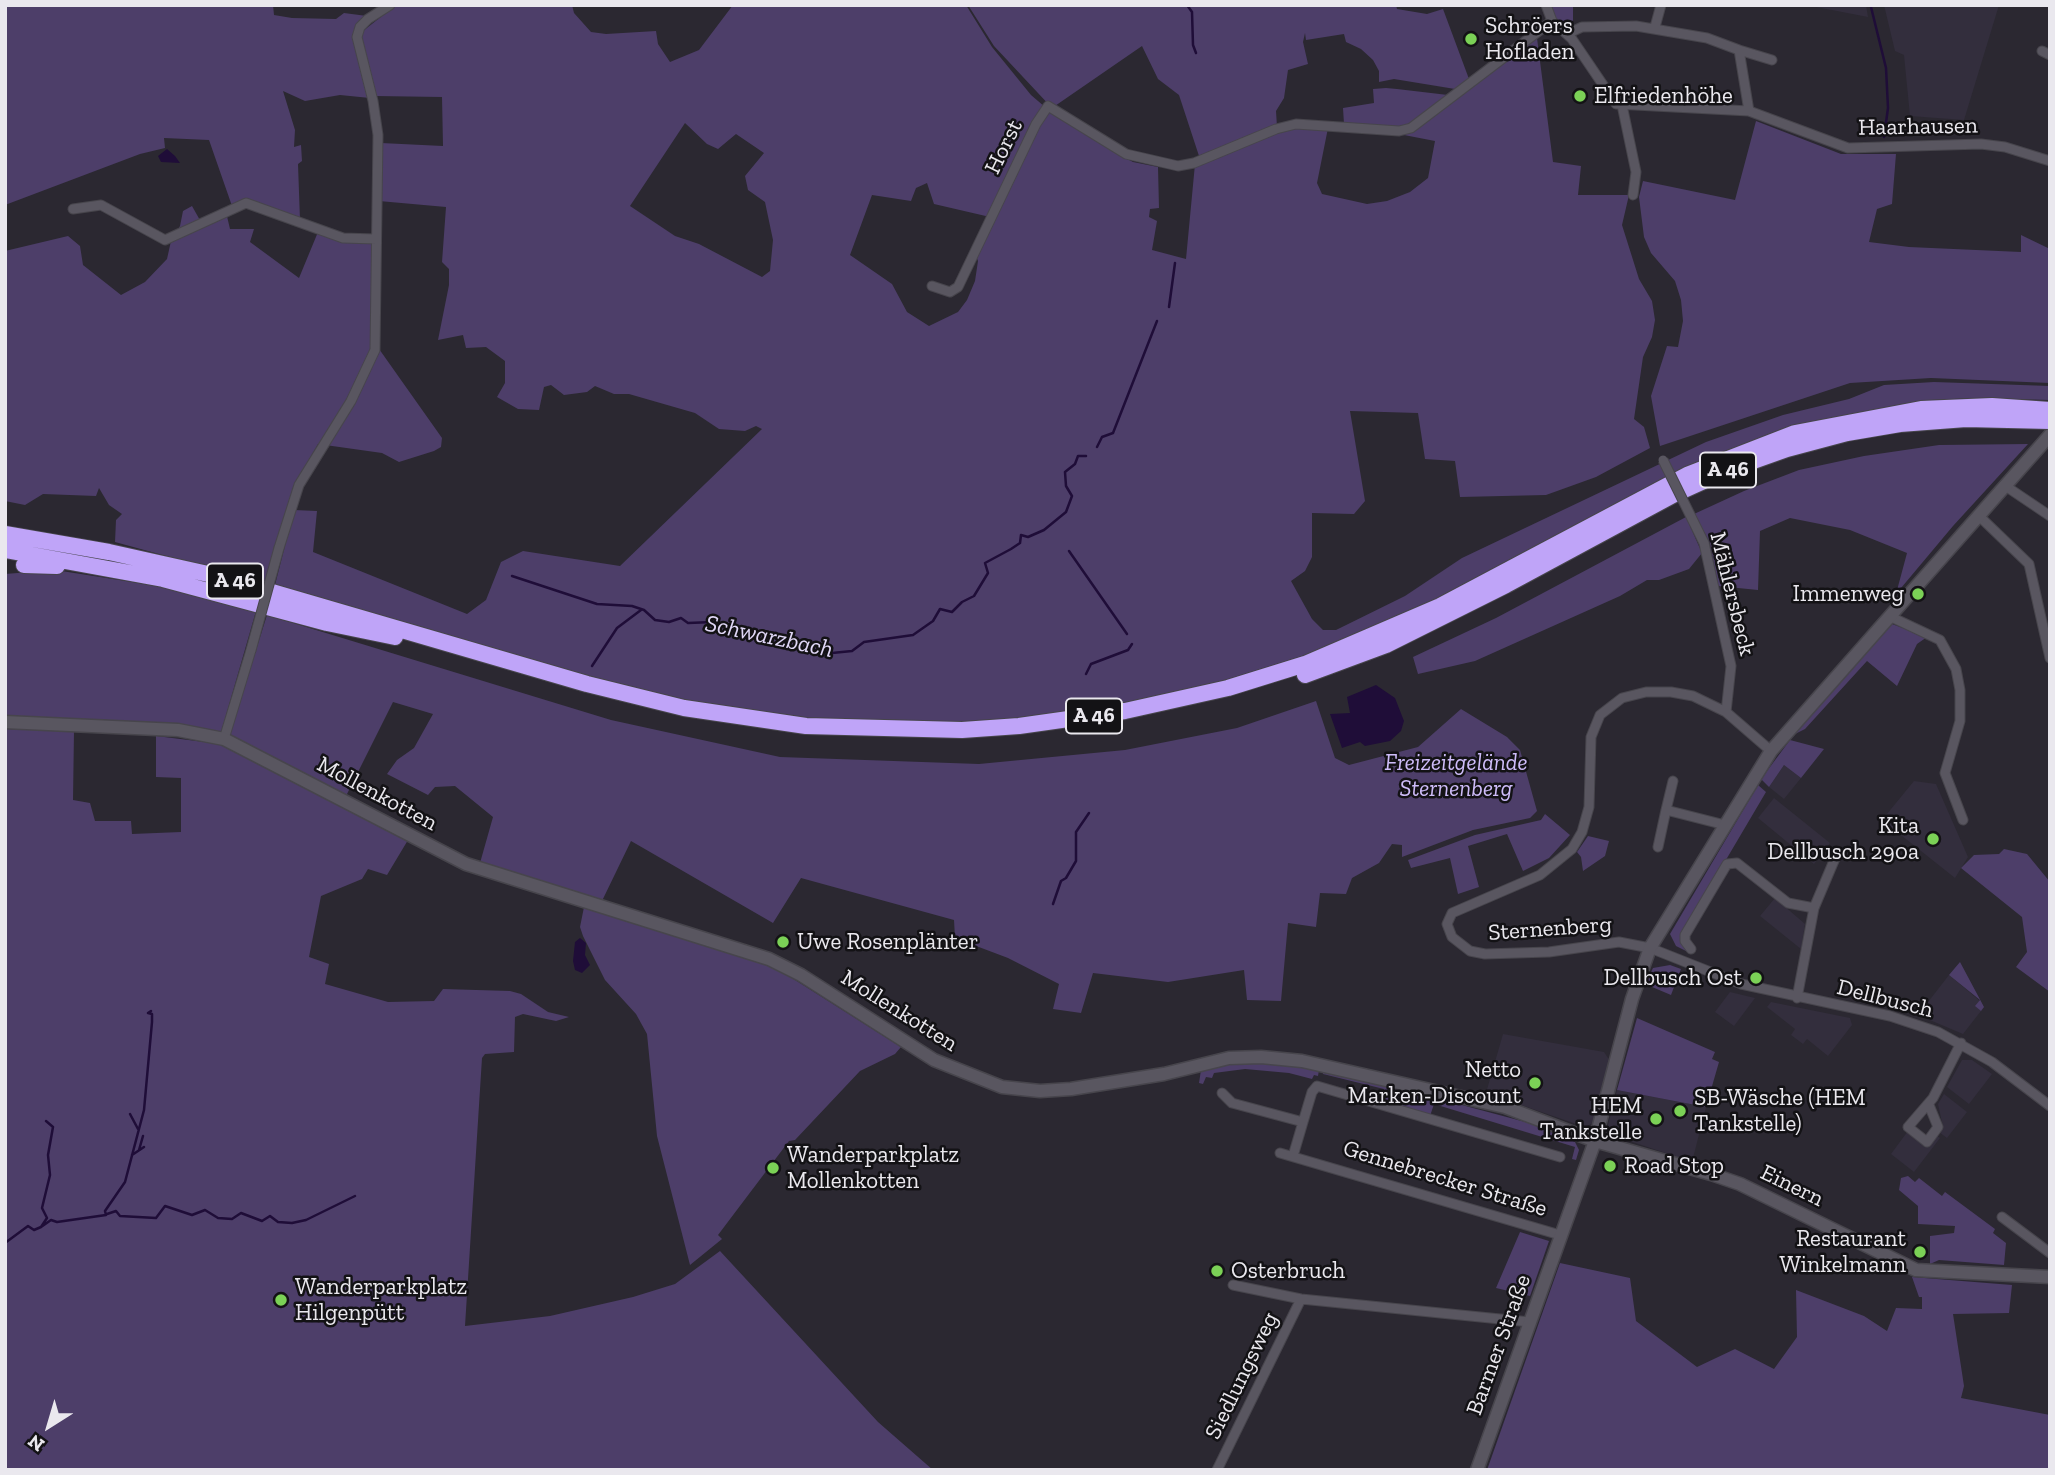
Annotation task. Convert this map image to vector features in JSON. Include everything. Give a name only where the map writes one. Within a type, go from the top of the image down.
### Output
[{"type":"highway","name":"A 46","points":[[5,534],[109,552],[217,576],[554,675],[695,710],[772,722],[849,729],[985,728],[1078,719],[1152,706],[1228,688],[1305,664],[1463,594],[1687,475],[1795,433],[1921,409],[1992,406],[2050,410]]},
{"type":"highway","name":"A 46","points":[[5,550],[108,567],[213,591],[327,623],[425,643],[563,686],[698,719],[776,731],[848,738],[947,740],[1017,736],[1098,726],[1200,706],[1349,659],[1506,585],[1673,495],[1728,470],[1787,449],[1847,433],[1900,424],[1966,419],[2050,421]]},
{"type":"highway","points":[[23,565],[108,567]]},
{"type":"main road","name":"Gennebrecker Straße","points":[[1560,1235],[1595,1141],[1632,999],[1650,948],[1724,824],[1771,751],[2050,435]]},
{"type":"main road","name":"Mollenkotten","points":[[5,722],[178,730],[224,739],[466,864],[731,945],[786,966],[934,1060],[1002,1087],[1071,1089],[1164,1074],[1216,1059],[1280,1058],[1350,1070],[1504,1107],[1595,1141]]},
{"type":"main road","name":"Einern","points":[[1595,1141],[1740,1184],[1916,1270],[2050,1277]]},
{"type":"main road","name":"Barmer Straße","points":[[1477,1470],[1560,1235]]},
{"type":"street","points":[[224,739],[299,485],[316,452],[352,401],[375,351],[378,135],[373,101],[357,37],[360,27],[368,19],[390,5]]},
{"type":"street","points":[[1546,5],[1552,21],[1567,34],[1612,100],[1622,105],[1636,172],[1633,195]]},
{"type":"street","points":[[1655,27],[1661,5]]},
{"type":"street","name":"Horst","points":[[932,286],[950,292],[958,287],[1036,124],[1048,106],[1126,154],[1178,166],[1296,124],[1399,131],[1411,128],[1552,21]]},
{"type":"street","points":[[1567,34],[1574,28],[1606,25],[1655,27],[1707,38],[1772,61]]},
{"type":"street","points":[[1739,50],[1749,111]]},
{"type":"street","name":"Haarhausen","points":[[1622,105],[1749,111],[1848,148],[1981,144],[2005,147],[2050,161]]},
{"type":"street","points":[[73,209],[101,205],[165,240],[246,203],[344,238],[376,239]]},
{"type":"street","name":"Mählersbeck","points":[[1660,456],[1704,543],[1731,666],[1726,712]]},
{"type":"street","points":[[2004,485],[2050,516]]},
{"type":"street","points":[[1978,515],[2029,565],[2050,658]]},
{"type":"street","points":[[1889,616],[1940,640],[1956,669],[1960,690],[1960,721],[1945,773],[1963,820]]},
{"type":"street","name":"Sternenberg","points":[[1650,948],[1619,942],[1549,952],[1485,954],[1460,946],[1452,937],[1447,924],[1452,913],[1460,907],[1540,875],[1572,849],[1582,832],[1589,807],[1591,737],[1600,715],[1613,703],[1633,694],[1671,692],[1693,696],[1726,712],[1771,751]]},
{"type":"street","points":[[1658,848],[1673,781]]},
{"type":"street","points":[[1666,810],[1724,824]]},
{"type":"street","points":[[1797,998],[1814,908],[1836,856]]},
{"type":"street","points":[[1691,949],[1685,935],[1727,864],[1737,863],[1788,903],[1814,908]]},
{"type":"street","name":"Dellbusch","points":[[1650,948],[1741,984],[1914,1023],[1961,1044],[1992,1062],[2050,1106]]},
{"type":"street","points":[[1929,1105],[1961,1044]]},
{"type":"street","points":[[1293,1156],[1312,1092],[1317,1086],[1560,1157]]},
{"type":"street","points":[[1222,1093],[1232,1102],[1303,1122]]},
{"type":"street","name":"Gennebrecker Straße","points":[[1280,1153],[1560,1235]]},
{"type":"street","points":[[2002,1216],[2050,1253]]},
{"type":"street","name":"Siedlungsweg","points":[[1233,1284],[1301,1300],[1530,1322]]},
{"type":"street","name":"Siedlungsweg","points":[[1217,1470],[1301,1300]]},
{"type":"shaded area","points":[[1806,5],[1866,5],[1868,17]]},
{"type":"shaded area","points":[[1884,5],[1999,5],[1964,120],[1910,116],[1904,55],[1895,51]]},
{"type":"shaded area","points":[[167,149],[180,163],[161,162],[158,156]]},
{"type":"shaded area","points":[[1376,685],[1395,698],[1404,721],[1401,731],[1390,741],[1365,746],[1360,742],[1342,748],[1330,714],[1350,713],[1347,697]]},
{"type":"shaded area","points":[[1784,765],[1801,778],[1784,799],[1769,787]]},
{"type":"shaded area","name":"Kita Dellbusch 290a","points":[[1914,781],[1936,784],[1968,857],[1955,878],[1882,820]]},
{"type":"shaded area","points":[[1774,798],[1830,843],[1814,864],[1758,818]]},
{"type":"shaded area","points":[[1775,898],[1805,924],[1801,949],[1760,916]]},
{"type":"shaded area","points":[[580,938],[586,943],[585,955],[590,965],[582,973],[575,970],[573,961],[575,942]]},
{"type":"shaded area","points":[[1949,975],[1980,1001],[1976,1006],[1981,1011],[1963,1034],[1918,1015]]},
{"type":"shaded area","points":[[1730,992],[1755,998],[1734,1026],[1715,1012]]},
{"type":"shaded area","points":[[1771,1002],[1850,1018],[1852,1025],[1828,1056],[1807,1039],[1803,1044],[1791,1035],[1795,1029],[1767,1007]]},
{"type":"shaded area","points":[[1503,1034],[1604,1052],[1610,1061],[1593,1123],[1585,1127],[1486,1093]]},
{"type":"shaded area","points":[[1962,1060],[1972,1060],[1992,1074],[1969,1104],[1947,1087]]},
{"type":"shaded area","name":"HEM Tankstelle","points":[[1617,1090],[1706,1107],[1692,1162],[1606,1133]]},
{"type":"shaded area","points":[[1944,1094],[1967,1112],[1947,1138],[1939,1132],[1943,1127],[1938,1104]]},
{"type":"shaded area","points":[[1908,1131],[1928,1146],[1936,1135],[1940,1138],[1914,1172],[1891,1154]]},
{"type":"green space","points":[[5,5],[273,5],[274,15],[292,18],[336,19],[344,13],[367,16],[359,25],[370,98],[340,95],[305,101],[283,91],[295,130],[294,147],[301,145],[302,161],[298,164],[300,220],[247,200],[232,206],[209,140],[164,138],[165,148],[140,154],[5,205]]},
{"type":"green space","points":[[396,5],[572,5],[574,13],[591,32],[606,34],[656,31],[658,44],[670,62],[699,50],[733,5],[966,5],[992,47],[1031,95],[1045,107],[990,217],[934,204],[927,183],[916,188],[911,201],[872,195],[850,255],[892,284],[907,312],[929,326],[958,312],[967,300],[975,281],[978,261],[975,253],[1047,109],[1133,162],[1158,167],[1159,208],[1150,209],[1149,217],[1157,221],[1152,250],[1186,259],[1195,164],[1280,129],[1328,128],[1317,183],[1322,194],[1367,204],[1387,201],[1410,192],[1428,178],[1435,141],[1404,135],[1537,38],[1553,162],[1581,166],[1578,195],[1629,195],[1622,225],[1639,279],[1652,301],[1655,320],[1652,337],[1643,357],[1634,419],[1644,427],[1650,448],[1596,477],[1546,495],[1460,497],[1455,461],[1425,459],[1418,413],[1350,411],[1365,501],[1354,514],[1312,513],[1312,557],[1305,571],[1291,581],[1312,619],[1323,630],[1336,630],[1405,596],[1462,558],[1706,442],[1783,415],[1849,399],[1884,385],[1934,382],[2050,386],[2050,400],[1932,400],[1925,405],[1862,414],[1344,643],[1158,701],[941,728],[854,727],[663,700],[275,585],[294,510],[317,511],[313,552],[467,614],[486,600],[501,562],[523,551],[620,566],[762,429],[756,426],[745,431],[719,429],[695,413],[629,394],[614,394],[595,386],[587,392],[564,395],[551,385],[544,387],[539,410],[518,409],[497,397],[505,383],[505,361],[486,347],[466,348],[463,335],[438,340],[449,285],[449,269],[442,262],[446,207],[379,201],[381,143],[443,146],[442,97],[375,96],[361,40],[363,31]],"holes":[[[685,123],[707,144],[718,149],[736,134],[764,153],[745,176],[748,190],[765,202],[773,240],[770,271],[762,277],[699,244],[675,236],[630,206]]]},
{"type":"green space","points":[[968,5],[1396,5],[1397,9],[1427,14],[1443,9],[1469,79],[1455,89],[1394,79],[1379,82],[1379,71],[1373,60],[1361,49],[1346,42],[1344,34],[1306,40],[1305,33],[1303,42],[1308,64],[1288,70],[1284,98],[1276,111],[1277,127],[1200,159],[1179,95],[1158,79],[1142,46],[1052,108],[994,46]]},
{"type":"green space","points":[[1551,5],[1573,5],[1573,23],[1563,25],[1555,17]]},
{"type":"green space","points":[[1373,89],[1448,95],[1402,129],[1344,124],[1343,108],[1374,103]]},
{"type":"green space","points":[[1756,121],[1841,154],[1896,154],[1892,204],[1877,209],[1869,242],[1909,247],[2021,252],[2021,235],[2050,249],[2050,383],[1931,378],[1850,383],[1660,446],[1651,396],[1667,346],[1678,347],[1683,321],[1681,300],[1675,281],[1651,253],[1644,237],[1639,197],[1643,181],[1735,200]]},
{"type":"green space","points":[[192,206],[201,222],[226,212],[230,229],[254,229],[250,242],[299,278],[318,232],[373,241],[372,339],[442,438],[441,447],[434,451],[399,462],[382,453],[318,444],[293,488],[265,583],[115,542],[116,520],[122,514],[109,505],[99,488],[96,496],[43,494],[25,505],[5,501],[5,251],[68,236],[80,246],[83,265],[121,295],[145,282],[167,259],[183,211]]},
{"type":"green space","points":[[2028,444],[1953,526],[1896,594],[1907,553],[1850,530],[1790,518],[1760,531],[1758,590],[1718,586],[1710,543],[1694,514],[1799,470],[1864,456],[1939,445]]},
{"type":"green space","points":[[1686,517],[1702,553],[1689,569],[1659,580],[1647,580],[1620,596],[1475,661],[1418,674],[1413,657],[1496,618]]},
{"type":"green space","points":[[55,570],[158,586],[256,611],[221,733],[109,720],[5,716],[5,574]]},
{"type":"green space","name":"Freizeitgelände Sternenberg","points":[[267,615],[611,720],[780,757],[979,764],[1125,750],[1237,728],[1316,701],[1335,758],[1349,765],[1418,747],[1461,709],[1507,737],[1520,750],[1537,811],[1530,818],[1473,830],[1402,857],[1402,845],[1392,844],[1379,863],[1352,878],[1346,894],[1320,893],[1316,927],[1288,923],[1281,1001],[1247,1000],[1244,970],[1168,982],[1093,973],[1081,1013],[1053,1009],[1059,984],[1008,958],[955,938],[954,920],[801,878],[773,923],[631,841],[601,903],[480,863],[493,817],[455,786],[435,787],[428,795],[387,774],[397,760],[414,748],[433,714],[393,702],[346,796],[229,736]]},
{"type":"green space","points":[[1892,624],[1927,637],[1917,644],[1897,686],[1867,661],[1805,729],[1795,734]]},
{"type":"green space","points":[[5,729],[74,731],[73,800],[90,803],[95,821],[131,821],[132,834],[181,832],[181,778],[156,777],[156,736],[221,744],[408,840],[387,875],[368,869],[362,879],[321,896],[309,957],[329,964],[325,984],[388,1002],[434,1001],[443,989],[510,991],[521,994],[548,1012],[569,1017],[556,1021],[523,1014],[515,1017],[514,1052],[485,1054],[482,1058],[465,1326],[550,1316],[633,1297],[675,1284],[720,1251],[878,1422],[933,1470],[5,1470]]},
{"type":"green space","points":[[1790,740],[1824,749],[1801,778],[1784,765],[1769,787],[1761,779]]},
{"type":"green space","points":[[1758,785],[1766,792],[1684,931],[1687,951],[1692,954],[1676,946],[1670,934]]},
{"type":"green space","points":[[1545,814],[1570,835],[1549,858],[1523,871],[1507,834],[1468,846],[1479,887],[1458,894],[1450,858],[1411,868],[1408,860],[1475,835],[1541,820]]},
{"type":"green space","points":[[1588,836],[1609,841],[1605,856],[1583,871],[1581,857],[1577,852]]},
{"type":"green space","points":[[2004,849],[2027,854],[2050,882],[2050,992],[2016,967],[2027,952],[2022,917],[1961,868],[1974,855],[1999,854]]},
{"type":"green space","points":[[584,907],[773,966],[901,1047],[895,1054],[860,1071],[795,1140],[789,1141],[718,1235],[722,1239],[690,1265],[657,1136],[647,1034],[636,1014],[605,980],[583,936],[580,927]]},
{"type":"green space","points":[[1960,962],[1984,1007],[1981,1011],[1975,1006],[1980,1000],[1949,975]]},
{"type":"green space","points":[[1670,965],[1681,969],[1671,995],[1645,984],[1653,968]]},
{"type":"green space","points":[[1637,1018],[1715,1052],[1712,1059],[1719,1062],[1706,1107],[1617,1090]]},
{"type":"green space","points":[[1221,1064],[1296,1065],[1319,1070],[1318,1076],[1314,1075],[1312,1079],[1289,1073],[1245,1069],[1214,1073],[1212,1078],[1206,1077],[1203,1084],[1199,1083],[1201,1070]]},
{"type":"green space","points":[[1323,1071],[1529,1123],[1575,1142],[1579,1150],[1576,1160],[1572,1159],[1575,1147],[1434,1104],[1430,1116],[1382,1101],[1384,1089],[1323,1074]]},
{"type":"green space","points":[[1908,1176],[1915,1182],[1919,1178],[1942,1196],[1945,1192],[1995,1229],[1993,1233],[2006,1243],[2004,1265],[1939,1260],[1930,1264],[1930,1236],[1954,1233],[1955,1226],[1918,1224],[1918,1206],[1899,1190],[1901,1178]]},
{"type":"green space","points":[[1520,1232],[1549,1241],[1530,1296],[1496,1288]]},
{"type":"green space","points":[[1560,1263],[1630,1278],[1636,1321],[1697,1367],[1735,1349],[1774,1369],[1797,1337],[1796,1290],[1864,1316],[1887,1331],[1896,1308],[1922,1309],[1922,1297],[1919,1297],[1912,1277],[2012,1285],[2009,1313],[1953,1314],[1964,1386],[1961,1398],[2050,1415],[2050,1470],[1487,1470]]},
{"type":"waterway","name":"Schwarzbach","points":[[1187,5],[1192,12],[1193,45],[1196,53]]},
{"type":"waterway","points":[[1871,7],[1886,68],[1888,108],[1884,137]]},
{"type":"waterway","name":"Schwarzbach","points":[[1169,307],[1175,263]]},
{"type":"waterway","name":"Schwarzbach","points":[[1097,447],[1102,437],[1113,433],[1157,321]]},
{"type":"waterway","name":"Schwarzbach","points":[[512,576],[597,604],[632,606],[644,610],[655,620],[669,622],[681,618],[688,623],[713,622],[729,628],[742,627],[755,632],[776,633],[785,645],[832,653],[852,651],[864,642],[913,635],[933,621],[940,609],[952,612],[962,602],[974,596],[988,573],[985,563],[1020,543],[1021,535],[1028,537],[1044,530],[1066,512],[1072,496],[1066,486],[1065,472],[1075,464],[1078,456],[1086,456]]},
{"type":"waterway","points":[[1069,551],[1127,634]]},
{"type":"waterway","points":[[592,666],[617,628],[641,610]]},
{"type":"waterway","points":[[1086,674],[1091,664],[1128,650],[1132,644]]},
{"type":"waterway","points":[[1053,904],[1061,881],[1066,878],[1076,861],[1076,832],[1089,813]]},
{"type":"waterway","points":[[41,1227],[51,1220],[57,1222],[106,1215],[105,1211],[125,1182],[144,1110],[152,1022],[152,1014],[148,1013],[151,1011]]},
{"type":"waterway","points":[[130,1114],[138,1129]]},
{"type":"waterway","points":[[5,1243],[28,1226],[34,1230],[41,1227],[47,1218],[42,1208],[50,1175],[48,1155],[53,1127],[46,1121]]},
{"type":"waterway","points":[[139,1150],[143,1136]]},
{"type":"waterway","points":[[132,1155],[144,1147]]},
{"type":"waterway","points":[[107,1214],[116,1211],[120,1216],[156,1218],[165,1206],[192,1215],[205,1210],[218,1218],[232,1219],[241,1213],[262,1221],[270,1216],[278,1222],[292,1223],[306,1220],[355,1196]]},
{"type":"place","name":"Schröers Hofladen","points":[[1471,39]]},
{"type":"place","name":"Elfriedenhöhe","points":[[1580,96]]},
{"type":"place","name":"Immenweg","points":[[1918,594]]},
{"type":"place","name":"Kita Dellbusch 290a","points":[[1933,839]]},
{"type":"place","name":"Uwe Rosenplänter","points":[[783,942]]},
{"type":"place","name":"Dellbusch Ost","points":[[1756,978]]},
{"type":"place","name":"Netto Marken-Discount","points":[[1535,1083]]},
{"type":"place","name":"SB-Wäsche (HEM Tankstelle)","points":[[1680,1111]]},
{"type":"place","name":"HEM Tankstelle","points":[[1656,1119]]},
{"type":"place","name":"Road Stop","points":[[1610,1166]]},
{"type":"place","name":"Wanderparkplatz Mollenkotten","points":[[773,1168]]},
{"type":"place","name":"Restaurant Winkelmann","points":[[1920,1252]]},
{"type":"place","name":"Osterbruch","points":[[1217,1271]]},
{"type":"place","name":"Wanderparkplatz Hilgenpütt","points":[[281,1300]]}]
